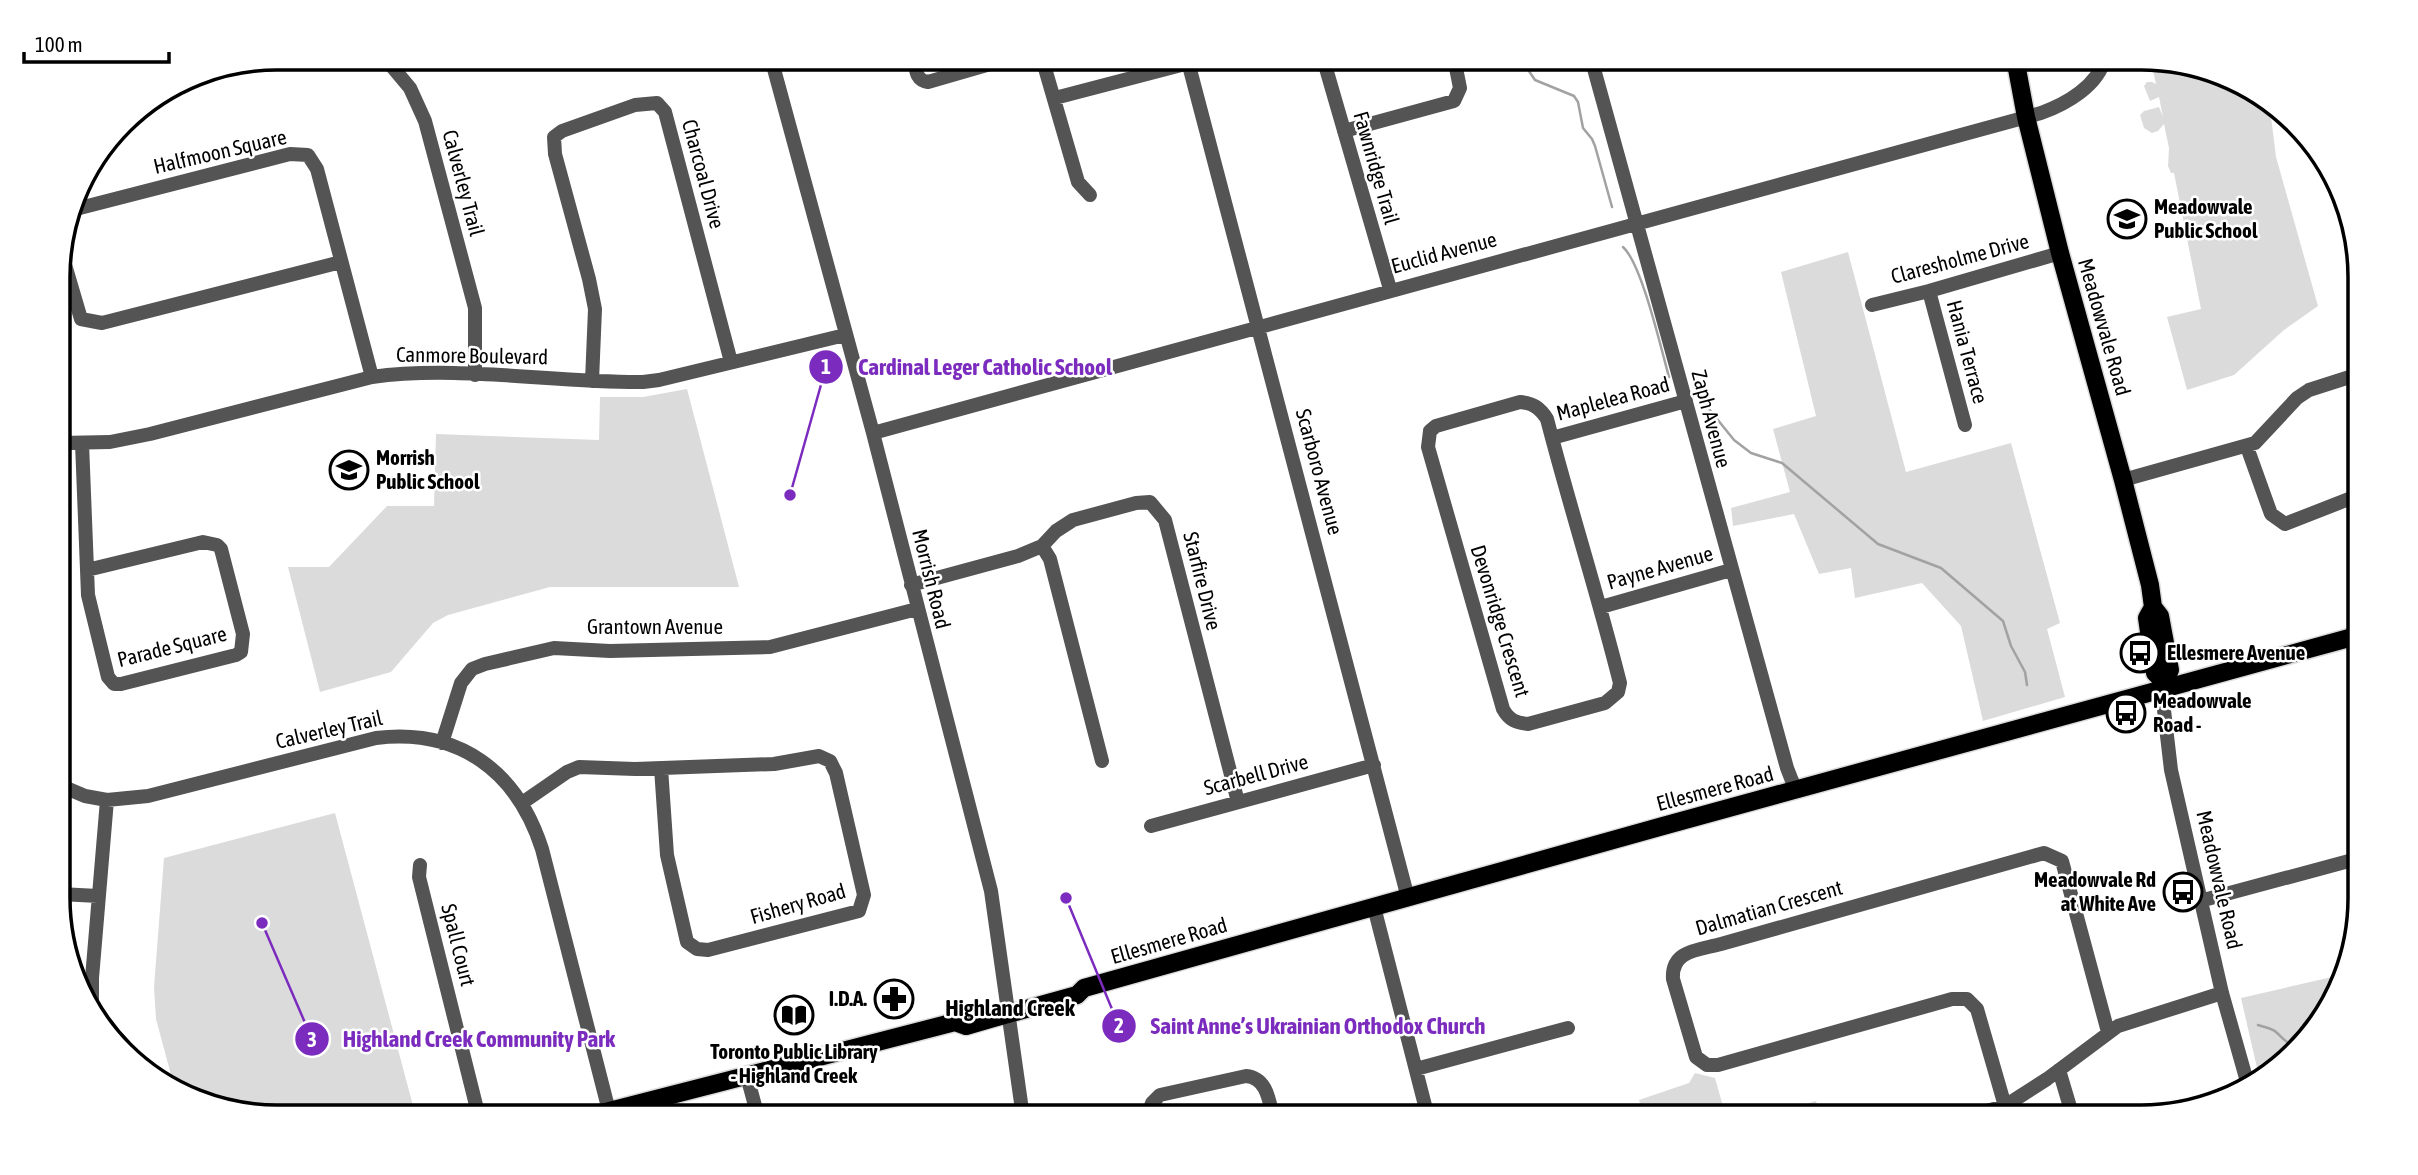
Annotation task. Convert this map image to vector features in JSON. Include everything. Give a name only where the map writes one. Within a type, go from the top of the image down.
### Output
[{"type":"main road","name":"Meadowvale Road","points":[[2017,70],[2026,117],[2060,253],[2123,480],[2150,585],[2153,607],[2160,616],[2170,670],[2164,686]]},
{"type":"main road","name":"Ellesmere Road","points":[[633,1105],[955,1022],[966,1026],[1007,1009],[1077,995],[1084,988],[2164,686],[2348,638]]},
{"type":"street","name":"Calverley Trail","points":[[395,70],[410,88],[425,121],[475,308],[475,375]]},
{"type":"street","name":"Morrish Road","points":[[774,70],[873,433],[990,891],[1021,1105]]},
{"type":"street","points":[[916,70],[917,76],[928,82],[970,70]]},
{"type":"street","points":[[1046,70],[1079,182],[1090,195]]},
{"type":"street","points":[[1055,98],[1153,70]]},
{"type":"street","name":"Scarboro Avenue","points":[[1191,70],[1408,898]]},
{"type":"street","name":"Fawnridge Trail","points":[[1326,70],[1390,289]]},
{"type":"street","points":[[1344,131],[1454,102],[1460,88],[1456,70]]},
{"type":"street","name":"Zaph Avenue","points":[[1595,70],[1731,570],[1787,768],[1796,791]]},
{"type":"street","name":"Euclid Avenue","points":[[873,433],[1390,289],[2026,117],[2062,105],[2100,70]]},
{"type":"street","name":"Charcoal Drive","points":[[592,381],[595,309],[555,154],[554,137],[562,131],[635,105],[657,103],[665,112],[731,362]]},
{"type":"street","name":"Halfmoon Square","points":[[83,207],[290,154],[308,155],[317,169],[372,377]]},
{"type":"street","name":"Claresholme Drive","points":[[1872,305],[2060,253]]},
{"type":"street","points":[[70,281],[81,318],[102,323],[341,262]]},
{"type":"street","name":"Hania Terrace","points":[[1929,291],[1965,425]]},
{"type":"street","name":"Canmore Boulevard","points":[[70,443],[110,442],[150,434],[372,377],[403,373],[592,381],[659,380],[845,335]]},
{"type":"street","points":[[2123,480],[2247,447],[2255,443],[2297,398],[2309,390],[2348,378]]},
{"type":"street","name":"Maplelea Road","points":[[1552,438],[1686,401]]},
{"type":"street","name":"Devonridge Crescent","points":[[1520,402],[1530,403],[1542,412],[1601,607],[1620,683],[1613,699],[1528,724],[1517,723],[1507,717],[1440,492],[1428,447],[1430,431],[1436,426],[1520,402]]},
{"type":"street","name":"Parade Square","points":[[82,443],[87,570],[90,607],[108,677],[114,684],[121,684],[241,652],[243,634],[217,545],[203,542],[87,570]]},
{"type":"street","points":[[2247,447],[2271,514],[2285,524],[2348,499]]},
{"type":"street","name":"Starfire Drive","points":[[911,585],[1018,556],[1042,546],[1056,531],[1073,520],[1136,503],[1150,502],[1166,520],[1238,802]]},
{"type":"street","points":[[1042,546],[1050,559],[1102,761]]},
{"type":"street","name":"Payne Avenue","points":[[1601,607],[1731,570]]},
{"type":"street","name":"Grantown Avenue","points":[[442,743],[461,683],[472,669],[485,664],[554,648],[610,651],[770,647],[917,609]]},
{"type":"street","name":"Meadowvale Road","points":[[2164,686],[2171,770],[2222,993],[2246,1076]]},
{"type":"street","name":"Calverley Trail","points":[[70,790],[107,800],[148,796],[376,738],[411,737],[442,743],[476,758],[509,786],[532,821],[542,849],[607,1105]]},
{"type":"street","name":"Fishery Road","points":[[522,803],[567,772],[579,767],[661,768],[774,764],[819,756],[831,761],[836,773],[864,895],[859,911],[708,950],[697,949],[687,942],[670,877],[661,768]]},
{"type":"street","name":"Scarbell Drive","points":[[1151,826],[1374,765]]},
{"type":"street","points":[[93,991],[107,800]]},
{"type":"street","name":"Dalmatian Crescent","points":[[2004,1105],[1977,1009],[1967,999],[1952,999],[1712,1065],[1696,1057],[1673,979],[1676,961],[1684,954],[2044,853],[2062,862],[2102,1018],[2108,1032]]},
{"type":"street","points":[[2200,901],[2348,861]]},
{"type":"street","name":"Spall Court","points":[[420,865],[419,877],[476,1105]]},
{"type":"street","points":[[70,895],[99,896]]},
{"type":"street","points":[[1374,907],[1424,1105]]},
{"type":"street","points":[[2004,1105],[2059,1070],[2118,1026],[2222,993]]},
{"type":"street","points":[[1416,1069],[1568,1028]]},
{"type":"street","points":[[2059,1070],[2069,1105]]},
{"type":"street","points":[[747,1076],[755,1105]]},
{"type":"street","points":[[1151,1105],[1160,1095],[1246,1076],[1255,1077],[1261,1082],[1270,1105]]},
{"type":"shaded area","points":[[2153,70],[2195,77],[2244,98],[2271,117],[2276,157],[2318,306],[2284,330],[2234,375],[2187,390],[2167,317],[2201,309],[2174,173],[2171,173],[2168,166],[2169,148],[2164,124],[2152,133],[2144,128],[2140,115],[2144,111],[2159,107],[2163,117],[2159,97],[2150,101],[2144,86],[2147,82],[2156,84]]},
{"type":"shaded area","points":[[1848,252],[1906,472],[2011,443],[2060,623],[2047,629],[2065,697],[1983,721],[1961,626],[1922,583],[1855,598],[1851,568],[1819,574],[1794,514],[1733,526],[1731,508],[1790,492],[1773,429],[1816,416],[1781,272]]},
{"type":"shaded area","points":[[687,389],[739,587],[550,587],[448,615],[433,623],[391,672],[320,692],[288,567],[329,567],[387,506],[434,506],[436,434],[599,440],[600,397],[643,397]]},
{"type":"shaded area","points":[[335,813],[413,1105],[250,1103],[210,1094],[171,1076],[156,1019],[154,987],[164,858]]},
{"type":"shaded area","points":[[2332,977],[2320,1001],[2297,1034],[2257,1069],[2241,998]]},
{"type":"shaded area","points":[[1695,1073],[1715,1078],[1723,1105],[1640,1105],[1639,1100],[1689,1083]]},
{"type":"waterway","points":[[1528,70],[1535,80],[1574,96],[1578,102],[1583,128],[1595,146],[1612,207]]},
{"type":"waterway","points":[[1623,247],[1630,256],[1644,288],[1669,377]]},
{"type":"waterway","points":[[1705,404],[1734,440],[1751,453],[1782,463],[1878,544],[1941,568],[2003,621],[2011,646],[2025,672],[2027,685]]},
{"type":"waterway","points":[[2258,1025],[2272,1030],[2288,1043]]},
{"type":"place","name":"Meadowvale Public School","points":[[2127,219]]},
{"type":"place","name":"Morrish Public School","points":[[349,470]]},
{"type":"place","name":"Cardinal Leger Catholic School","points":[[790,495]]},
{"type":"place","name":"Ellesmere Avenue","points":[[2140,653]]},
{"type":"place","name":"Meadowvale Road -","points":[[2126,713]]},
{"type":"place","name":"Meadowvale Rd at White Ave","points":[[2183,892]]},
{"type":"place","name":"Saint Anne’s Ukrainian Orthodox Church","points":[[1066,898]]},
{"type":"place","name":"Highland Creek Community Park","points":[[262,923]]},
{"type":"place","name":"I.D.A.","points":[[894,999]]},
{"type":"place","name":"Toronto Public Library - Highland Creek","points":[[794,1015]]},
{"type":"district","name":"Highland Creek","points":[[1010,1008]]}]
